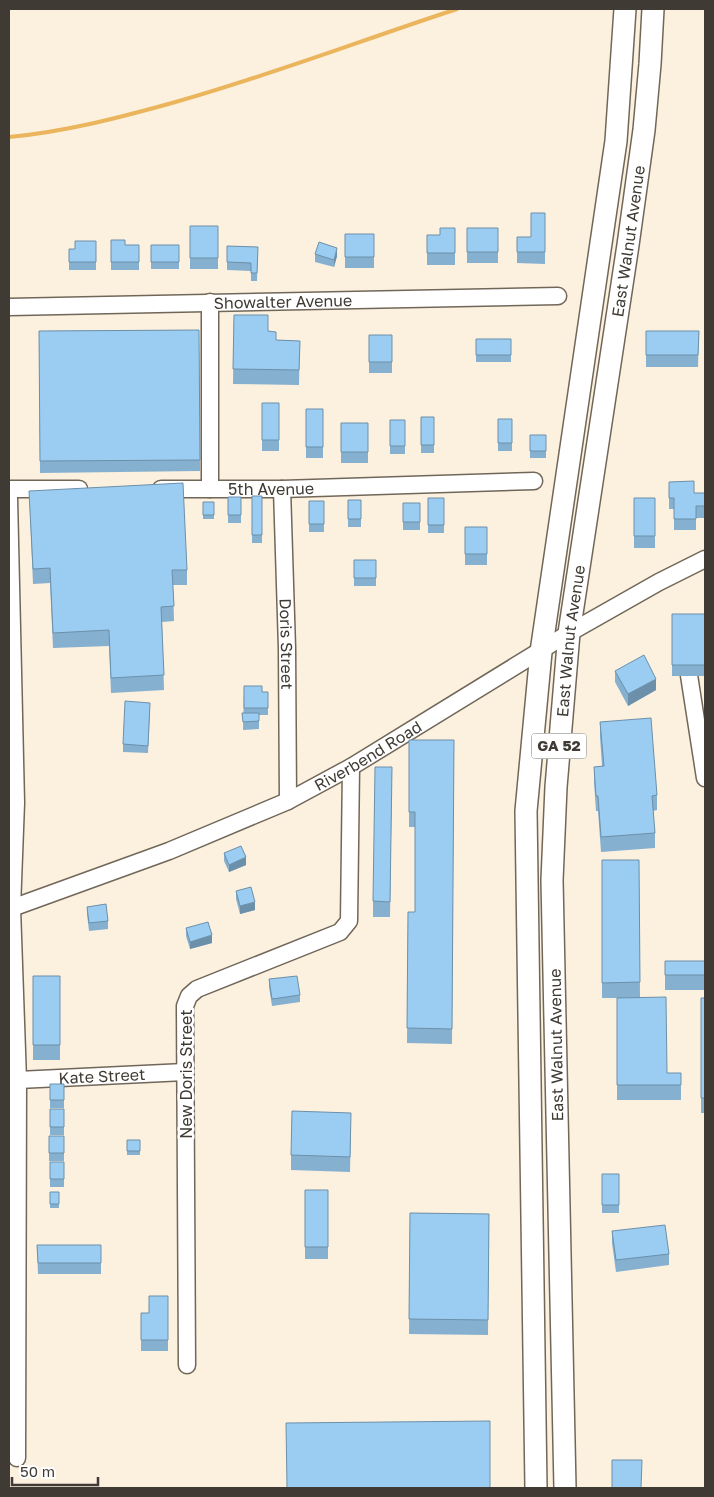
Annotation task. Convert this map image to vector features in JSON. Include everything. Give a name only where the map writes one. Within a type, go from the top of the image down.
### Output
[{"type":"main road","name":"East Walnut Avenue","points":[[536,1488],[526,811],[540,652],[616,141],[625,9]]},
{"type":"main road","name":"East Walnut Avenue","points":[[565,1488],[552,880],[556,787],[569,633],[612,357],[641,149],[650,64],[653,9]]},
{"type":"main road","points":[[535,1383],[564,1383]]},
{"type":"street","name":"Showalter Avenue","points":[[9,307],[558,296]]},
{"type":"street","points":[[210,302],[210,489]]},
{"type":"street","name":"5th Avenue","points":[[147,489],[282,488],[534,481]]},
{"type":"street","name":"Doris Street","points":[[282,488],[288,648],[288,800]]},
{"type":"street","points":[[9,489],[98,489]]},
{"type":"street","points":[[9,498],[16,794],[10,909],[18,1080],[17,1458]]},
{"type":"street","name":"Riverbend Road","points":[[10,909],[169,852],[288,800],[352,767],[569,633],[659,582],[705,560]]},
{"type":"street","points":[[684,641],[705,780]]},
{"type":"street","name":"New Doris Street","points":[[187,1365],[185,1006],[189,996],[197,989],[340,932],[349,921],[352,767]]},
{"type":"street","name":"Kate Street","points":[[18,1080],[185,1072]]},
{"type":"building","points":[[531,213],[545,213],[545,252],[517,252],[517,237],[531,237]]},
{"type":"building","points":[[190,226],[218,226],[218,258],[190,258]]},
{"type":"building","points":[[440,228],[455,228],[455,253],[427,253],[427,235],[440,235]]},
{"type":"building","points":[[467,228],[498,228],[498,252],[467,252]]},
{"type":"building","points":[[345,234],[374,234],[374,257],[345,257]]},
{"type":"building","points":[[111,240],[125,240],[125,245],[139,245],[139,262],[111,262]]},
{"type":"building","points":[[75,241],[96,241],[96,262],[69,262],[69,249],[75,249]]},
{"type":"building","points":[[319,242],[337,248],[334,260],[315,254]]},
{"type":"building","points":[[151,245],[179,245],[179,262],[151,262]]},
{"type":"building","points":[[227,246],[258,247],[257,273],[251,273],[251,263],[227,262]]},
{"type":"building","points":[[234,315],[268,315],[268,331],[276,332],[276,340],[300,341],[299,370],[233,369]]},
{"type":"building","points":[[199,330],[200,460],[40,461],[39,331]]},
{"type":"building","points":[[646,331],[699,331],[698,355],[646,355]]},
{"type":"building","points":[[369,335],[392,335],[392,362],[369,362]]},
{"type":"building","points":[[476,339],[511,339],[511,355],[476,355]]},
{"type":"building","points":[[262,403],[279,403],[279,440],[262,440]]},
{"type":"building","points":[[306,409],[323,409],[323,447],[306,447]]},
{"type":"building","points":[[421,417],[434,417],[434,445],[421,445]]},
{"type":"building","points":[[498,419],[512,419],[512,443],[498,443]]},
{"type":"building","points":[[390,420],[405,420],[405,446],[390,446]]},
{"type":"building","points":[[341,423],[368,423],[368,452],[341,452]]},
{"type":"building","points":[[530,435],[546,435],[546,451],[530,451]]},
{"type":"building","points":[[694,481],[694,493],[705,493],[705,506],[696,506],[696,519],[674,519],[674,498],[669,498],[669,482]]},
{"type":"building","points":[[183,483],[187,570],[172,570],[174,606],[161,607],[164,675],[111,678],[109,630],[53,633],[50,568],[33,569],[29,491]]},
{"type":"building","points":[[252,496],[262,496],[262,535],[252,535]]},
{"type":"building","points":[[228,497],[241,497],[241,515],[228,515]]},
{"type":"building","points":[[428,498],[444,498],[444,525],[428,525]]},
{"type":"building","points":[[634,498],[655,498],[655,536],[634,536]]},
{"type":"building","points":[[348,500],[361,500],[361,519],[348,519]]},
{"type":"building","points":[[309,501],[324,501],[324,524],[309,524]]},
{"type":"building","points":[[203,502],[214,502],[214,515],[203,515]]},
{"type":"building","points":[[403,503],[420,503],[420,522],[403,522]]},
{"type":"building","points":[[465,527],[487,527],[487,554],[465,554]]},
{"type":"building","points":[[354,560],[376,560],[376,578],[354,578]]},
{"type":"building","points":[[672,614],[705,614],[705,665],[672,665]]},
{"type":"building","points":[[644,655],[656,679],[628,694],[615,671]]},
{"type":"building","points":[[244,686],[262,686],[262,692],[268,692],[268,708],[244,708]]},
{"type":"building","points":[[125,701],[150,703],[148,746],[123,744]]},
{"type":"building","points":[[242,713],[259,713],[259,721],[243,722]]},
{"type":"building","points":[[651,718],[657,795],[652,796],[655,833],[601,837],[594,767],[604,766],[600,722]]},
{"type":"building","points":[[409,740],[454,740],[452,1029],[407,1028],[408,912],[415,912],[415,812],[409,812]]},
{"type":"building","points":[[375,767],[392,767],[390,902],[373,901]]},
{"type":"building","points":[[241,846],[246,857],[229,865],[224,853]]},
{"type":"building","points":[[602,860],[639,860],[640,982],[602,983]]},
{"type":"building","points":[[251,887],[255,902],[240,906],[236,891]]},
{"type":"building","points":[[106,904],[108,921],[89,923],[87,907]]},
{"type":"building","points":[[208,922],[212,935],[190,942],[186,928]]},
{"type":"building","points":[[665,961],[705,961],[705,975],[665,975]]},
{"type":"building","points":[[33,976],[60,976],[60,1045],[33,1045]]},
{"type":"building","points":[[297,976],[300,995],[272,999],[269,979]]},
{"type":"building","points":[[666,997],[667,1073],[681,1073],[681,1085],[617,1085],[617,998]]},
{"type":"building","points":[[701,998],[705,998],[705,1098],[701,1098]]},
{"type":"building","points":[[50,1084],[64,1084],[64,1100],[50,1100]]},
{"type":"building","points":[[50,1109],[64,1109],[64,1127],[50,1127]]},
{"type":"building","points":[[292,1111],[351,1113],[350,1157],[291,1155]]},
{"type":"building","points":[[49,1136],[64,1136],[64,1153],[49,1153]]},
{"type":"building","points":[[127,1140],[140,1140],[140,1151],[127,1151]]},
{"type":"building","points":[[50,1162],[64,1162],[64,1179],[50,1179]]},
{"type":"building","points":[[602,1174],[619,1174],[619,1205],[602,1205]]},
{"type":"building","points":[[305,1190],[328,1190],[328,1247],[305,1247]]},
{"type":"building","points":[[50,1192],[59,1192],[59,1204],[50,1204]]},
{"type":"building","points":[[410,1213],[489,1214],[488,1320],[409,1319]]},
{"type":"building","points":[[665,1225],[669,1254],[616,1260],[612,1231]]},
{"type":"building","points":[[37,1245],[101,1245],[101,1263],[38,1263]]},
{"type":"building","points":[[149,1296],[168,1296],[168,1340],[141,1340],[141,1313],[149,1313]]},
{"type":"building","points":[[490,1421],[490,1488],[287,1488],[286,1423]]},
{"type":"building","points":[[612,1460],[642,1460],[641,1488],[612,1488]]},
{"type":"waterway","points":[[9,137],[71,128],[172,103],[280,70],[457,9]]}]
